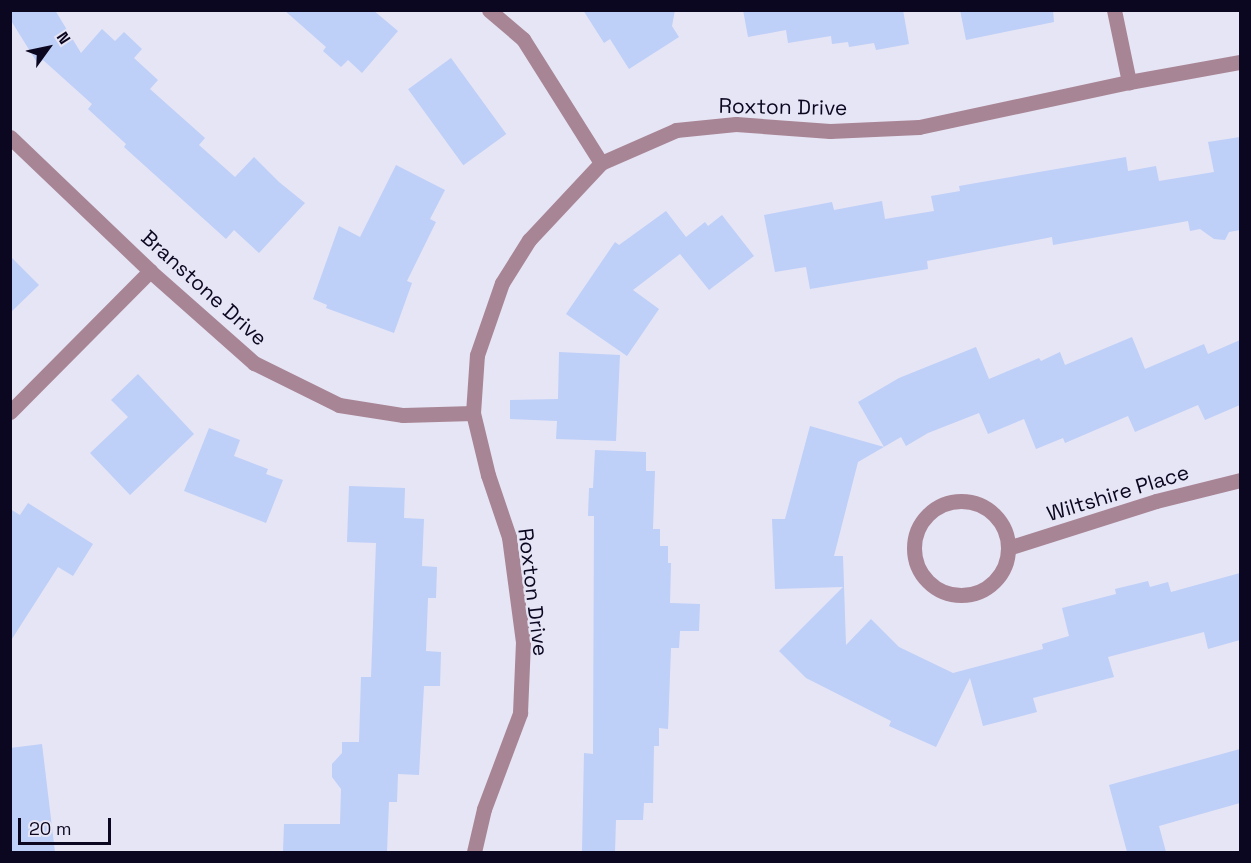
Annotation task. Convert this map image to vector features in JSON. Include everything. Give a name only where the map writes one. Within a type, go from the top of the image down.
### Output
[{"type":"street","points":[[489,10],[523,39],[601,163]]},
{"type":"street","points":[[1114,10],[1129,82]]},
{"type":"street","name":"Roxton Drive","points":[[474,852],[484,808],[519,713],[523,642],[509,537],[488,476],[473,413],[477,355],[502,283],[529,240],[601,163],[676,130],[736,124],[830,131],[919,128],[1129,82],[1240,62]]},
{"type":"street","name":"Branstone Drive","points":[[10,137],[150,271],[254,363],[339,405],[403,415],[473,413]]},
{"type":"street","points":[[10,411],[150,271]]},
{"type":"street","name":"Wiltshire Place","points":[[1008,548],[1155,501],[1240,480]]},
{"type":"street","points":[[965,501],[990,512],[1000,523],[1008,548],[1005,567],[989,586],[976,593],[960,595],[945,593],[931,585],[915,561],[914,545],[918,528],[930,513],[949,503],[965,501]]},
{"type":"building","points":[[10,10],[55,10],[81,53],[102,29],[115,41],[124,32],[142,49],[134,58],[158,80],[150,89],[205,138],[199,145],[235,177],[254,157],[279,182],[305,203],[259,253],[234,230],[226,239],[124,147],[126,144],[88,109],[92,104],[43,60],[38,64],[10,19]]},
{"type":"building","points":[[284,10],[373,10],[398,31],[362,73],[348,60],[341,67],[323,51],[326,47]]},
{"type":"building","points":[[583,10],[675,10],[672,26],[679,37],[629,69],[610,39],[604,43]]},
{"type":"building","points":[[743,10],[903,10],[909,44],[876,50],[874,43],[849,47],[848,42],[832,44],[831,36],[788,43],[786,30],[748,37]]},
{"type":"building","points":[[960,10],[1053,10],[1054,22],[966,40]]},
{"type":"building","points":[[451,58],[506,134],[463,165],[408,89]]},
{"type":"building","points":[[1240,137],[1240,230],[1229,232],[1225,240],[1214,239],[1200,229],[1190,231],[1188,221],[1053,245],[1052,237],[927,261],[928,269],[810,289],[806,267],[775,272],[764,215],[832,202],[834,210],[882,201],[885,219],[934,211],[931,196],[960,191],[959,186],[1126,157],[1128,171],[1156,166],[1159,181],[1214,172],[1208,142]]},
{"type":"building","points":[[396,165],[445,190],[430,219],[436,222],[407,281],[412,283],[394,333],[326,308],[327,305],[313,299],[339,226],[360,237]]},
{"type":"building","points":[[666,211],[686,237],[705,222],[708,226],[722,215],[754,256],[709,290],[680,254],[633,290],[659,309],[627,356],[566,314],[615,242],[619,245]]},
{"type":"building","points":[[10,256],[39,285],[10,313]]},
{"type":"building","points":[[1132,337],[1145,369],[1204,344],[1208,354],[1240,340],[1240,405],[1205,420],[1198,405],[1135,432],[1128,416],[1065,443],[1063,438],[1036,449],[1024,419],[988,434],[979,413],[928,433],[906,446],[901,437],[884,447],[858,402],[899,378],[976,347],[989,379],[1039,358],[1041,361],[1060,352],[1065,365]]},
{"type":"building","points":[[559,352],[620,355],[616,441],[556,439],[557,421],[510,419],[510,400],[558,399]]},
{"type":"building","points":[[138,374],[194,434],[130,495],[90,453],[128,417],[111,400]]},
{"type":"building","points":[[810,426],[884,447],[858,462],[834,556],[843,556],[846,645],[871,619],[899,647],[953,673],[1043,649],[1042,644],[1069,636],[1062,608],[1116,594],[1115,589],[1148,581],[1150,587],[1168,582],[1171,592],[1240,573],[1240,640],[1208,649],[1204,632],[1108,657],[1114,677],[1033,698],[1037,712],[983,726],[970,678],[936,747],[889,726],[891,721],[806,678],[779,651],[843,587],[775,589],[772,519],[785,519]]},
{"type":"building","points":[[209,428],[240,440],[234,456],[268,469],[266,474],[283,480],[266,523],[184,491]]},
{"type":"building","points":[[595,450],[646,452],[646,471],[655,471],[653,529],[660,529],[660,546],[668,546],[668,563],[671,563],[670,603],[700,604],[699,631],[680,631],[679,648],[671,648],[668,729],[659,728],[659,746],[654,746],[653,803],[644,803],[643,820],[616,820],[615,852],[582,852],[584,753],[593,754],[594,516],[588,516],[589,488],[593,488]]},
{"type":"building","points":[[349,486],[405,488],[404,518],[424,519],[422,566],[437,567],[436,598],[428,598],[426,651],[441,652],[440,686],[424,686],[419,775],[398,774],[397,802],[389,802],[387,852],[283,852],[284,824],[340,824],[341,789],[332,777],[332,764],[342,753],[342,742],[359,742],[361,677],[371,677],[376,543],[347,542]]},
{"type":"building","points":[[28,503],[93,544],[73,576],[58,567],[10,642],[10,509],[20,515]]},
{"type":"building","points":[[42,744],[55,852],[10,852],[10,748]]},
{"type":"building","points":[[1240,749],[1240,803],[1159,826],[1166,852],[1127,852],[1109,785]]}]
